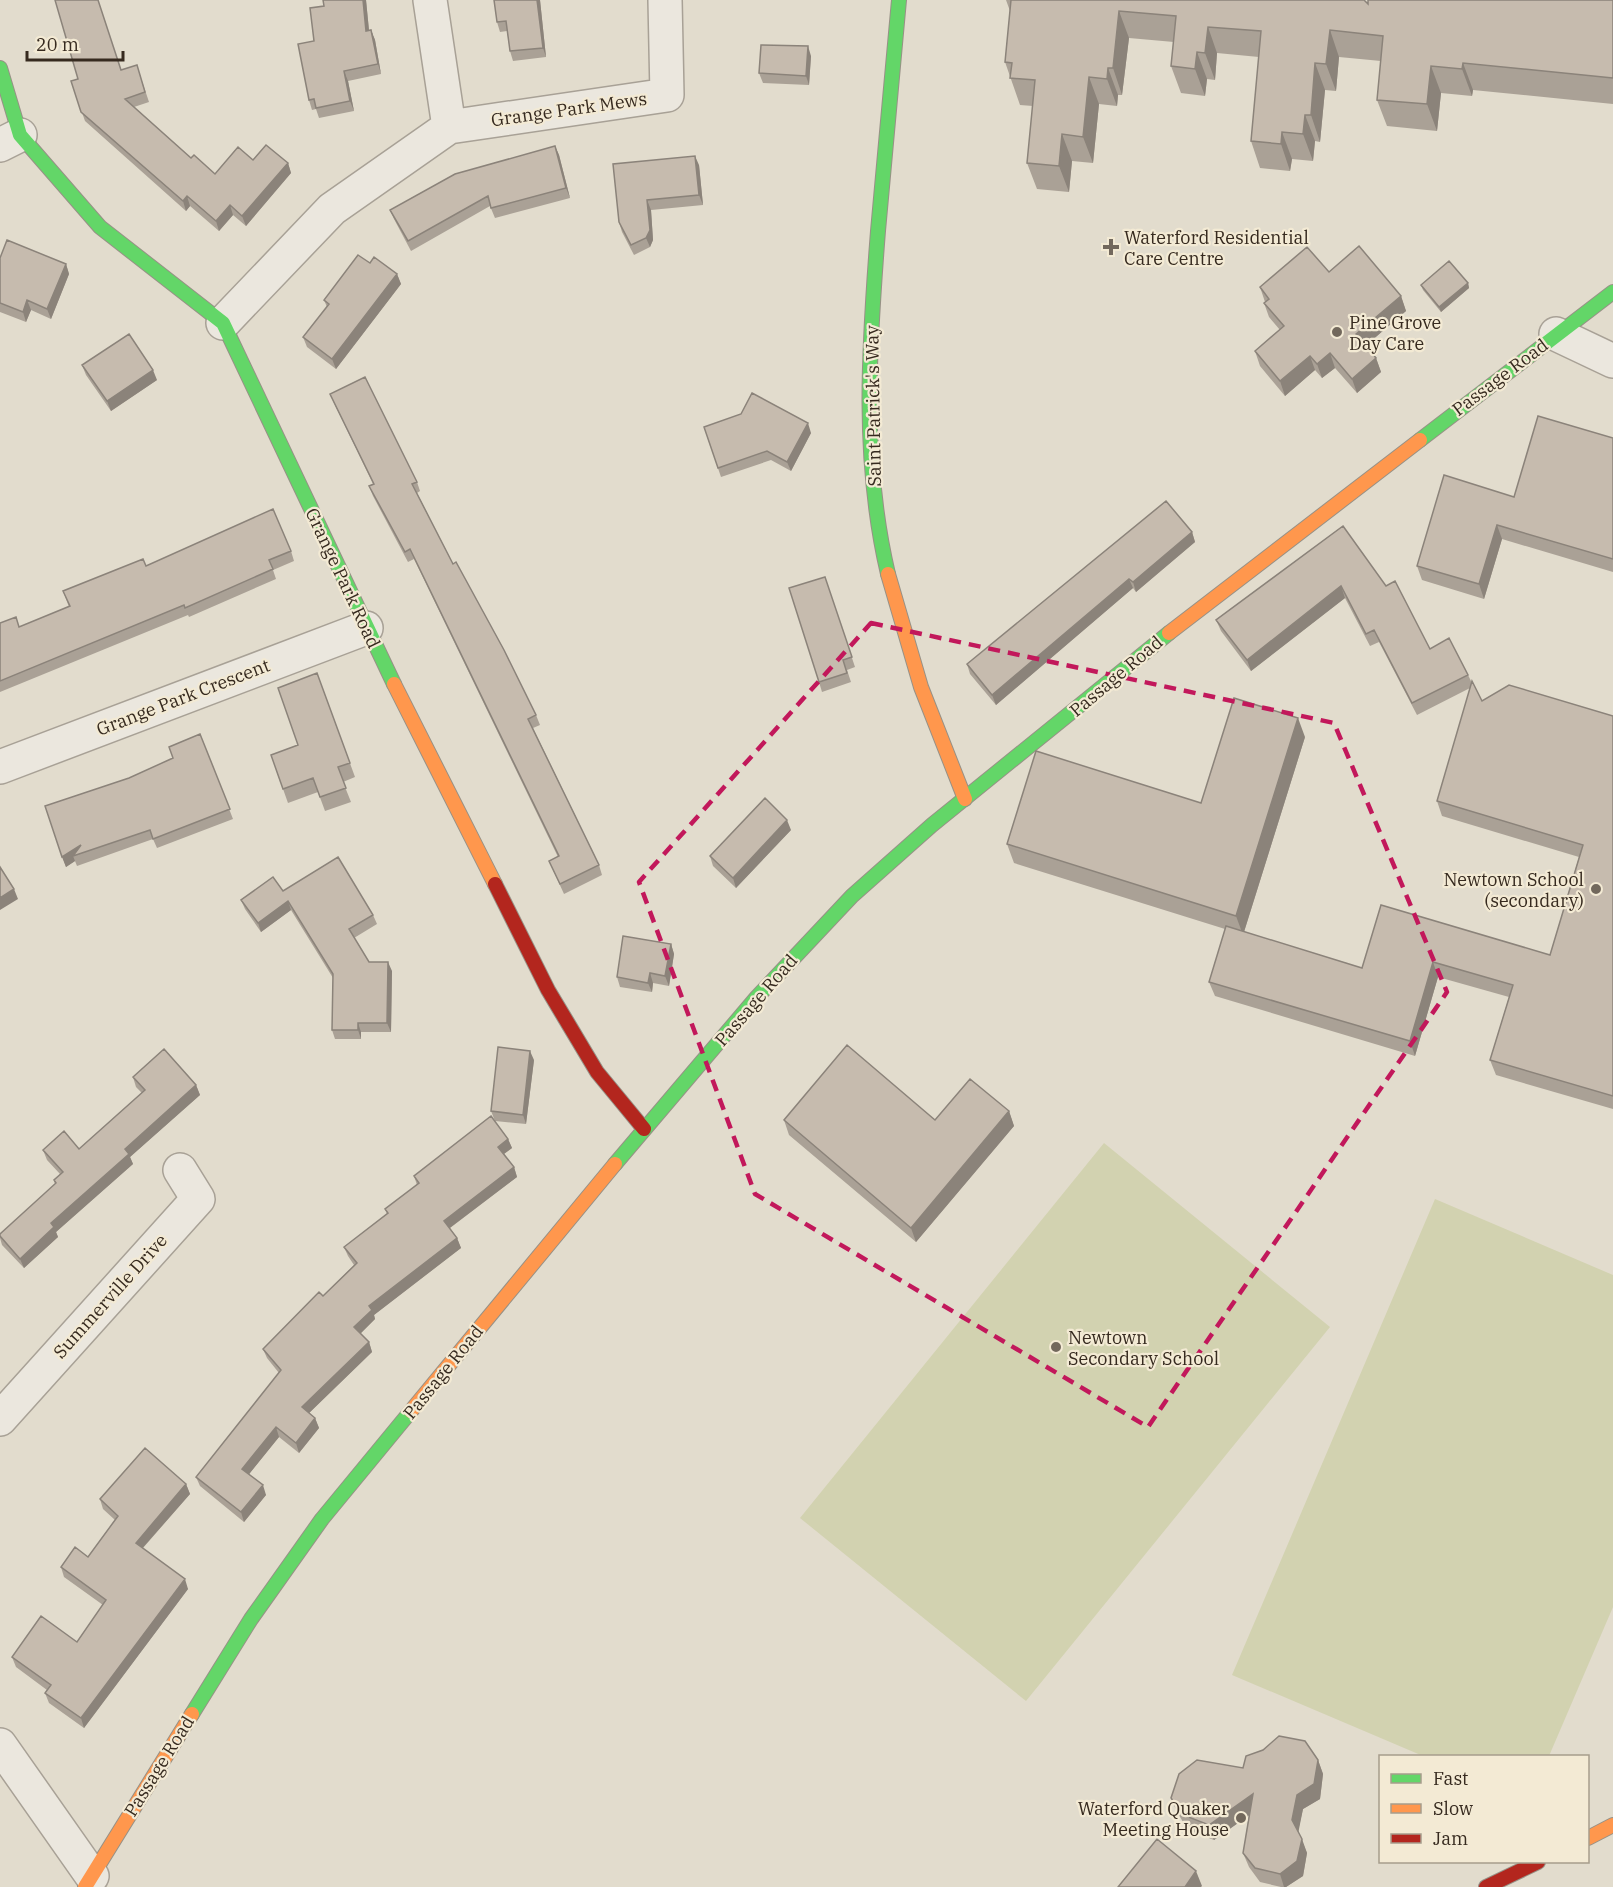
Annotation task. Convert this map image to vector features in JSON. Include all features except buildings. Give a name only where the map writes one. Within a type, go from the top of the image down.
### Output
[{"type":"main road","name":"Saint Patrick's Way","points":[[899,0],[874,285],[870,378],[871,467],[883,552],[895,601],[932,719],[965,799]]},
{"type":"main road","name":"Grange Park Road","points":[[0,68],[10,140],[100,228],[223,323],[366,628],[575,1039],[597,1072],[644,1129]]},
{"type":"main road","name":"Passage Road","points":[[89,1881],[251,1619],[295,1554],[644,1129],[764,989],[852,896],[904,848],[1165,636],[1613,291]]},
{"type":"main road","points":[[1589,1837],[1613,1825]]},
{"type":"main road","points":[[1486,1887],[1536,1863]]},
{"type":"street","points":[[223,323],[332,209],[449,127],[430,0]]},
{"type":"street","name":"Grange Park Mews","points":[[449,127],[667,95],[665,0]]},
{"type":"street","points":[[1556,334],[1613,362]]},
{"type":"street","name":"Grange Park Crescent","points":[[0,767],[366,628]]},
{"type":"street","name":"Summerville Drive","points":[[0,1419],[198,1199],[180,1170]]},
{"type":"street","points":[[0,1745],[89,1881]]},
{"type":"highlighted area","points":[[871,623],[1334,723],[1447,992],[1148,1427],[755,1194],[639,882]]},
{"type":"green space","points":[[1104,1143],[1330,1327],[1026,1701],[800,1518]]},
{"type":"green space","points":[[1435,1199],[1613,1275],[1613,1607],[1549,1755],[1421,1755],[1232,1675]]},
{"type":"traffic: fast","points":[[888,574],[879,531],[874,488],[870,360],[878,231],[899,0]]},
{"type":"traffic: fast","points":[[0,68],[20,135],[100,227],[223,323],[394,684]]},
{"type":"traffic: fast","points":[[1420,440],[1613,292]]},
{"type":"traffic: fast","points":[[615,1164],[757,997],[852,896],[932,825],[1169,633]]},
{"type":"traffic: fast","points":[[192,1714],[251,1619],[322,1519],[411,1411]]},
{"type":"traffic: slow","points":[[1169,633],[1420,440]]},
{"type":"traffic: slow","points":[[888,574],[921,687],[965,799]]},
{"type":"traffic: slow","points":[[394,684],[495,884]]},
{"type":"traffic: slow","points":[[411,1411],[615,1164]]},
{"type":"traffic: slow","points":[[85,1887],[192,1714]]},
{"type":"traffic: slow","points":[[1589,1837],[1613,1825]]},
{"type":"traffic: jam","points":[[495,884],[548,990],[597,1072],[644,1129]]},
{"type":"traffic: jam","points":[[1486,1887],[1536,1863]]},
{"type":"place","name":"Waterford Residential Care Centre","points":[[1111,247]]},
{"type":"place","name":"Pine Grove Day Care","points":[[1337,332]]},
{"type":"place","name":"Newtown School (secondary)","points":[[1596,889]]},
{"type":"place","name":"Newtown Secondary School","points":[[1056,1347]]},
{"type":"place","name":"Waterford Quaker Meeting House","points":[[1241,1818]]}]
